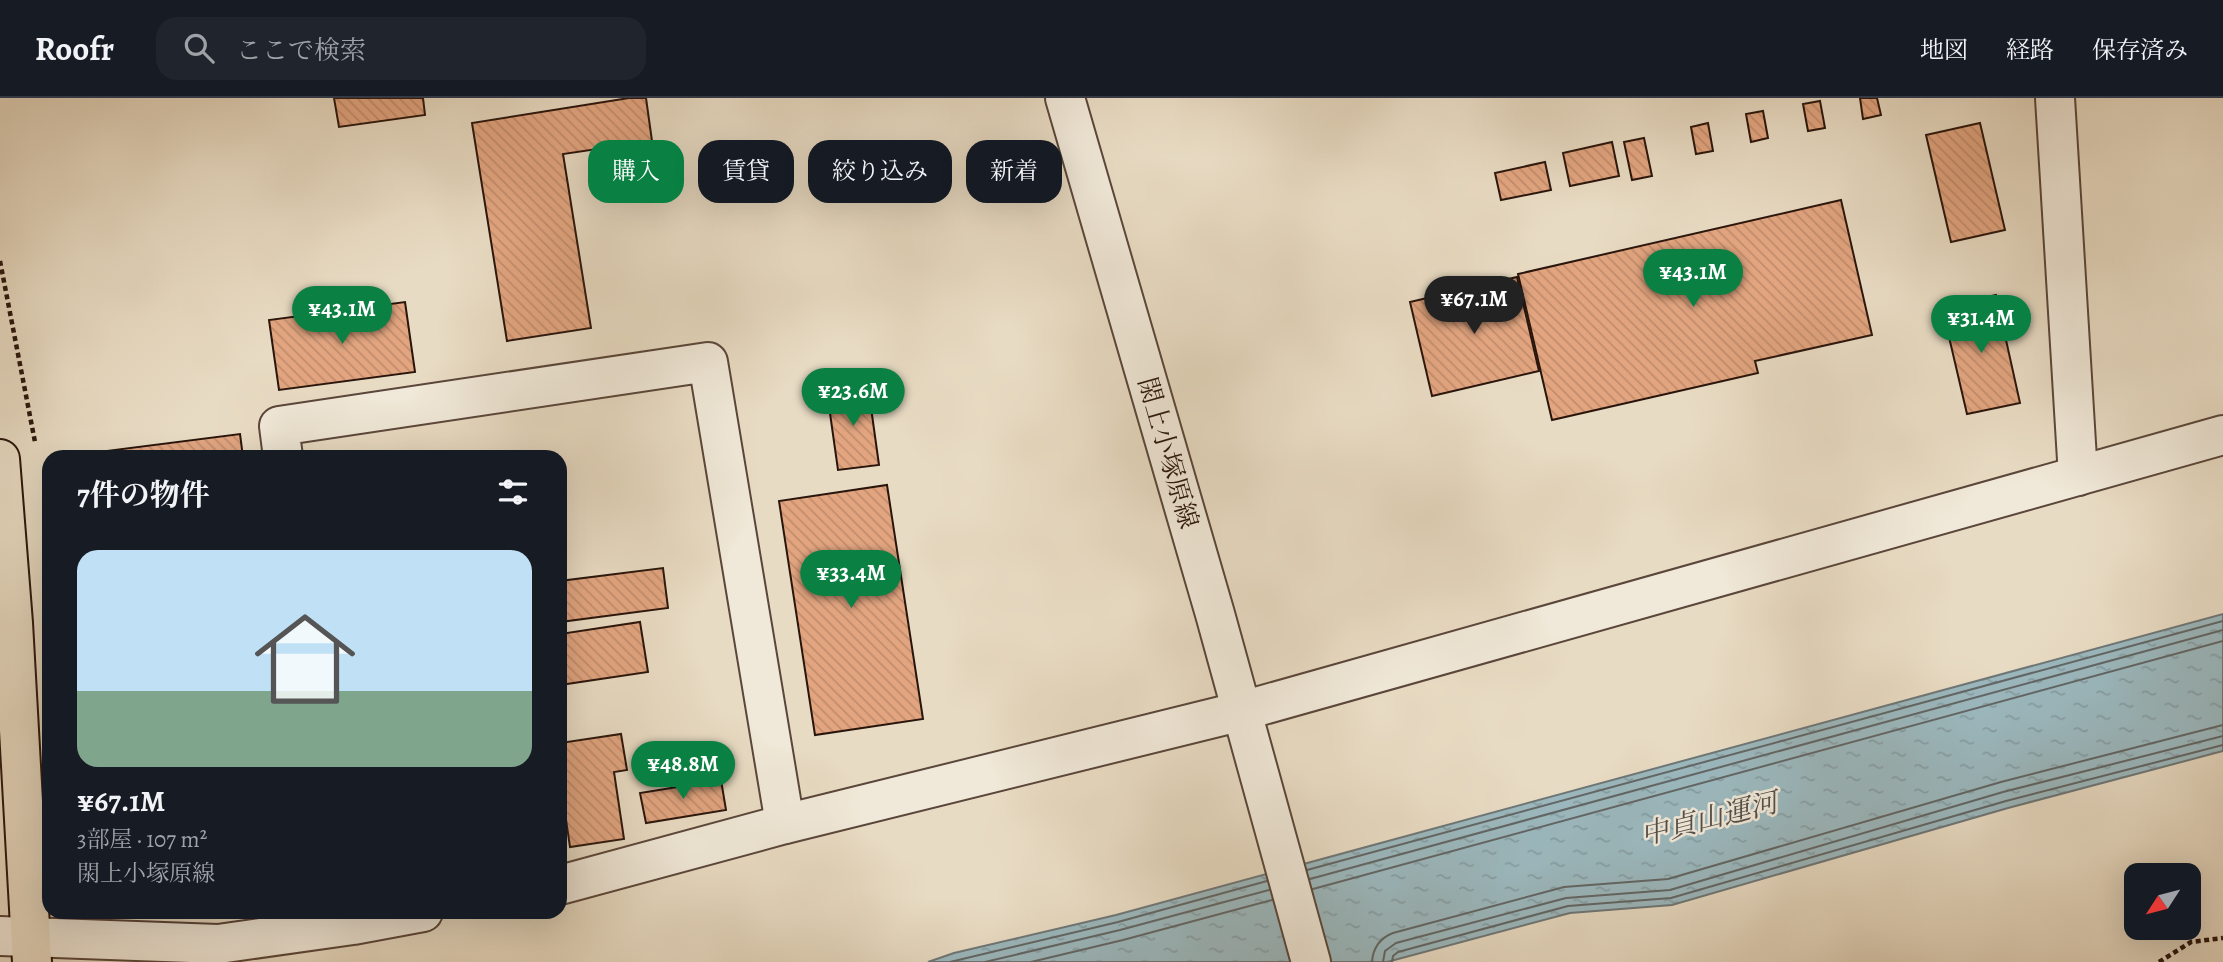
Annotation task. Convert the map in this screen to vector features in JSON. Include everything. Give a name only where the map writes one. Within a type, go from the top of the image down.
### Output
[{"type":"main road","points":[[0,459],[14,637],[21,945]]},
{"type":"street","name":"閖上小塚原線","points":[[1065,98],[1242,711],[1311,962]]},
{"type":"street","points":[[2055,98],[2078,476]]},
{"type":"street","points":[[282,450],[278,426],[708,362],[785,824]]},
{"type":"street","points":[[567,883],[785,824],[1242,711],[2223,435]]},
{"type":"street","points":[[21,945],[219,944],[352,919]]},
{"type":"path","points":[[0,261],[36,448]]},
{"type":"path","points":[[2159,962],[2190,942],[2223,938]]},
{"type":"water","name":"中貞山運河","points":[[2223,614],[2223,751],[2008,808],[1672,905],[1570,913],[1387,962],[928,962],[954,953],[1116,915]]},
{"type":"building","points":[[334,98],[423,98],[425,115],[339,127]]},
{"type":"building","points":[[629,98],[646,98],[652,140],[588,140],[588,150],[563,154],[591,328],[507,341],[472,123]]},
{"type":"building","points":[[1860,98],[1877,98],[1881,115],[1863,119]]},
{"type":"building","points":[[1820,101],[1825,128],[1808,131],[1803,104]]},
{"type":"building","points":[[1763,111],[1768,138],[1751,142],[1746,114]]},
{"type":"building","points":[[1708,123],[1713,151],[1696,154],[1691,127]]},
{"type":"building","points":[[1980,123],[2005,230],[1951,242],[1926,135]]},
{"type":"building","points":[[1644,138],[1652,176],[1632,180],[1624,142]]},
{"type":"building","points":[[1612,142],[1619,176],[1570,186],[1563,153]]},
{"type":"building","points":[[1545,162],[1551,190],[1501,200],[1495,173]]},
{"type":"building","points":[[1841,200],[1872,335],[1755,361],[1758,373],[1552,420],[1518,274]]},
{"type":"building","points":[[1517,277],[1539,371],[1432,396],[1410,302]]},
{"type":"building","points":[[1996,295],[2020,403],[1967,414],[1942,307]]},
{"type":"building","points":[[405,302],[415,372],[279,390],[269,320]]},
{"type":"building","points":[[868,386],[879,465],[838,470],[827,392]]},
{"type":"building","points":[[240,434],[242,450],[114,450]]},
{"type":"building","points":[[887,485],[923,719],[815,735],[779,501]]},
{"type":"building","points":[[663,568],[668,608],[567,621],[567,580]]},
{"type":"building","points":[[640,622],[648,672],[567,684],[567,633]]},
{"type":"building","points":[[621,734],[627,770],[614,772],[624,839],[570,847],[567,827],[567,742]]},
{"type":"building","points":[[721,780],[726,810],[646,823],[640,793]]}]
